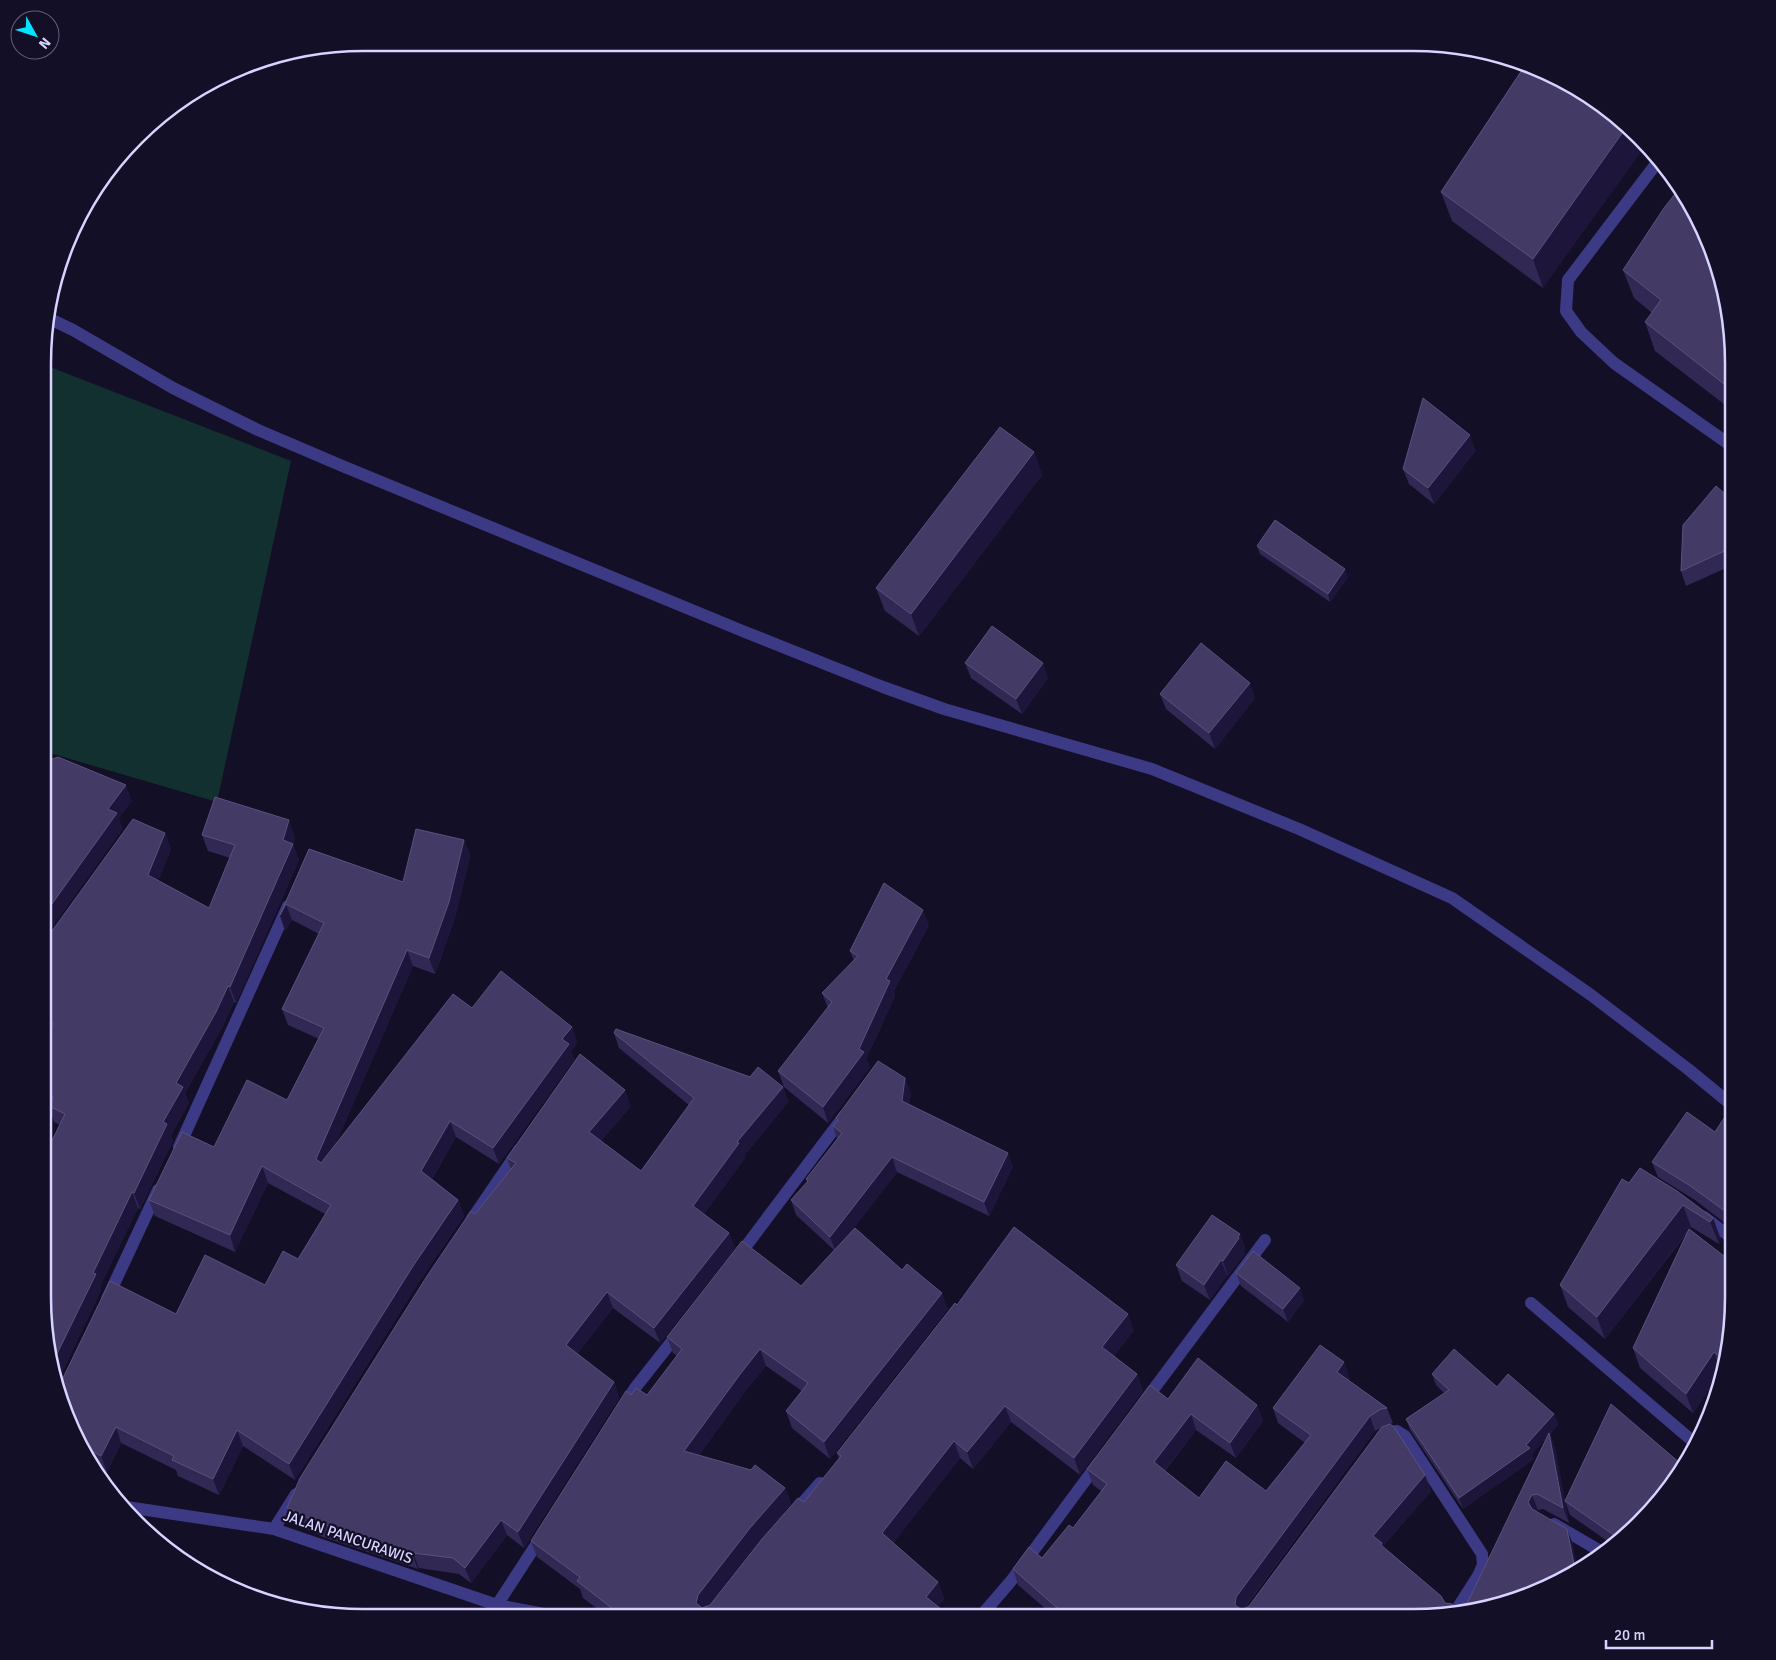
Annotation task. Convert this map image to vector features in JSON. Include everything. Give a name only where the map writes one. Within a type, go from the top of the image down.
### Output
[{"type":"street","points":[[1654,166],[1568,280],[1566,311],[1580,332],[1614,363],[1725,441]]},
{"type":"street","points":[[54,322],[73,330],[173,388],[258,430],[744,632],[944,709],[1152,769],[1299,829],[1452,898],[1591,995],[1725,1099]]},
{"type":"street","points":[[173,1160],[292,897]]},
{"type":"street","points":[[732,1265],[850,1108]]},
{"type":"street","points":[[465,1230],[526,1139]]},
{"type":"street","points":[[100,1313],[164,1178]]},
{"type":"street","points":[[1697,1212],[1725,1232]]},
{"type":"street","points":[[1135,1415],[1265,1240]]},
{"type":"street","points":[[1532,1303],[1691,1439]]},
{"type":"street","points":[[614,1422],[635,1388],[690,1319]]},
{"type":"street","points":[[1376,1444],[1382,1436],[1390,1432],[1397,1431],[1404,1436],[1478,1546],[1482,1554],[1483,1565],[1459,1605]]},
{"type":"street","points":[[987,1609],[1011,1581],[1106,1454]]},
{"type":"street","points":[[787,1522],[830,1472]]},
{"type":"street","points":[[274,1529],[301,1486]]},
{"type":"street","name":"JALAN PANCURAWIS","points":[[133,1508],[274,1529],[497,1605],[518,1609]]},
{"type":"street","points":[[1542,1517],[1596,1549]]},
{"type":"street","points":[[494,1609],[550,1522]]},
{"type":"green space","points":[[51,367],[291,461],[217,802],[51,755]]},
{"type":"building","points":[[1521,71],[1551,83],[1569,93],[1623,132],[1533,259],[1441,192]]},
{"type":"building","points":[[1675,194],[1693,225],[1708,263],[1719,302],[1722,322],[1725,385],[1645,322],[1661,300],[1623,270]]},
{"type":"building","points":[[1423,398],[1470,435],[1428,488],[1403,469]]},
{"type":"building","points":[[1000,427],[1034,452],[911,614],[876,588]]},
{"type":"building","points":[[1716,486],[1725,494],[1725,551],[1681,571],[1683,525]]},
{"type":"building","points":[[1275,520],[1345,569],[1328,594],[1257,546]]},
{"type":"building","points":[[992,626],[1043,663],[1016,699],[965,663]]},
{"type":"building","points":[[1201,643],[1250,683],[1209,733],[1160,694]]},
{"type":"building","points":[[58,757],[126,785],[108,809],[117,813],[51,905],[51,760]]},
{"type":"building","points":[[215,797],[289,820],[283,840],[293,844],[230,987],[228,986],[216,1012],[176,1083],[183,1087],[163,1122],[167,1124],[93,1273],[96,1274],[57,1355],[51,1297],[51,1143],[65,1114],[51,1107],[53,1097],[51,1095],[51,1028],[54,1024],[51,1022],[51,932],[133,819],[165,833],[148,875],[209,908],[235,845],[202,835]]},
{"type":"building","points":[[416,829],[464,840],[449,902],[429,958],[407,950],[316,1159],[321,1163],[453,994],[472,1008],[501,971],[572,1027],[562,1039],[569,1044],[493,1148],[450,1121],[421,1171],[458,1200],[413,1266],[289,1464],[237,1430],[213,1479],[172,1460],[174,1456],[116,1427],[101,1456],[92,1451],[75,1416],[62,1379],[110,1281],[176,1314],[205,1255],[265,1285],[283,1251],[298,1259],[331,1205],[262,1166],[230,1235],[149,1200],[182,1132],[214,1147],[247,1080],[287,1100],[324,1028],[282,1009],[324,923],[286,904],[280,915],[309,849],[403,882]]},
{"type":"building","points":[[884,883],[923,910],[886,979],[890,981],[859,1049],[864,1052],[823,1107],[778,1071],[832,1002],[822,993],[858,956],[850,951]]},
{"type":"building","points":[[616,1029],[750,1077],[758,1067],[783,1087],[737,1142],[739,1143],[693,1206],[729,1233],[654,1328],[607,1292],[566,1345],[614,1382],[518,1532],[501,1520],[465,1568],[453,1558],[412,1554],[317,1522],[287,1508],[300,1478],[427,1276],[471,1211],[475,1214],[516,1163],[507,1158],[580,1054],[625,1090],[589,1132],[641,1171],[694,1098],[614,1033]]},
{"type":"building","points":[[878,1061],[905,1078],[902,1101],[1008,1153],[984,1202],[892,1157],[830,1237],[791,1200],[808,1181],[806,1179],[842,1133],[833,1126],[838,1120],[836,1118]]},
{"type":"building","points":[[1687,1112],[1715,1132],[1725,1119],[1725,1211],[1689,1185],[1652,1162]]},
{"type":"building","points":[[1640,1168],[1677,1191],[1713,1218],[1710,1222],[1683,1205],[1597,1317],[1560,1285],[1622,1179],[1629,1183]]},
{"type":"building","points":[[1212,1215],[1240,1234],[1223,1261],[1221,1260],[1204,1285],[1176,1265]]},
{"type":"building","points":[[1014,1227],[1128,1314],[1102,1347],[1137,1374],[1074,1458],[1005,1406],[967,1452],[954,1441],[882,1533],[938,1582],[926,1597],[941,1609],[613,1609],[577,1581],[580,1577],[531,1541],[626,1391],[631,1395],[636,1388],[647,1395],[682,1349],[667,1337],[742,1241],[801,1286],[855,1228],[902,1270],[907,1264],[942,1293],[824,1442],[786,1411],[808,1383],[760,1349],[741,1373],[684,1451],[751,1470],[755,1465],[785,1488],[750,1528],[698,1595],[696,1603],[702,1608],[710,1605],[762,1539],[798,1498],[804,1502],[841,1456],[837,1453],[955,1303],[957,1305]]},
{"type":"building","points":[[1689,1229],[1725,1257],[1724,1318],[1719,1356],[1714,1352],[1686,1394],[1633,1348]]},
{"type":"building","points":[[1253,1251],[1300,1288],[1283,1309],[1236,1273]]},
{"type":"building","points":[[1320,1345],[1344,1362],[1337,1372],[1387,1408],[1381,1409],[1370,1416],[1236,1597],[1235,1605],[1241,1609],[1058,1609],[1013,1569],[1029,1547],[1042,1558],[1069,1525],[1073,1528],[1107,1484],[1087,1469],[1150,1385],[1168,1399],[1198,1358],[1257,1405],[1230,1443],[1191,1414],[1154,1462],[1199,1498],[1226,1461],[1266,1491],[1311,1435],[1273,1408]]},
{"type":"building","points":[[1454,1349],[1497,1387],[1508,1374],[1554,1414],[1526,1445],[1530,1448],[1459,1498],[1406,1419],[1449,1390],[1432,1374]]},
{"type":"building","points":[[1611,1404],[1678,1461],[1647,1503],[1634,1518],[1614,1535],[1565,1501]]},
{"type":"building","points":[[1390,1424],[1394,1427],[1425,1475],[1373,1536],[1441,1596],[1445,1603],[1454,1606],[1413,1609],[1244,1609],[1249,1606],[1382,1427]]},
{"type":"building","points":[[1549,1433],[1563,1508],[1537,1494],[1532,1495],[1528,1502],[1532,1509],[1567,1529],[1574,1564],[1532,1585],[1494,1598],[1467,1604]]}]
